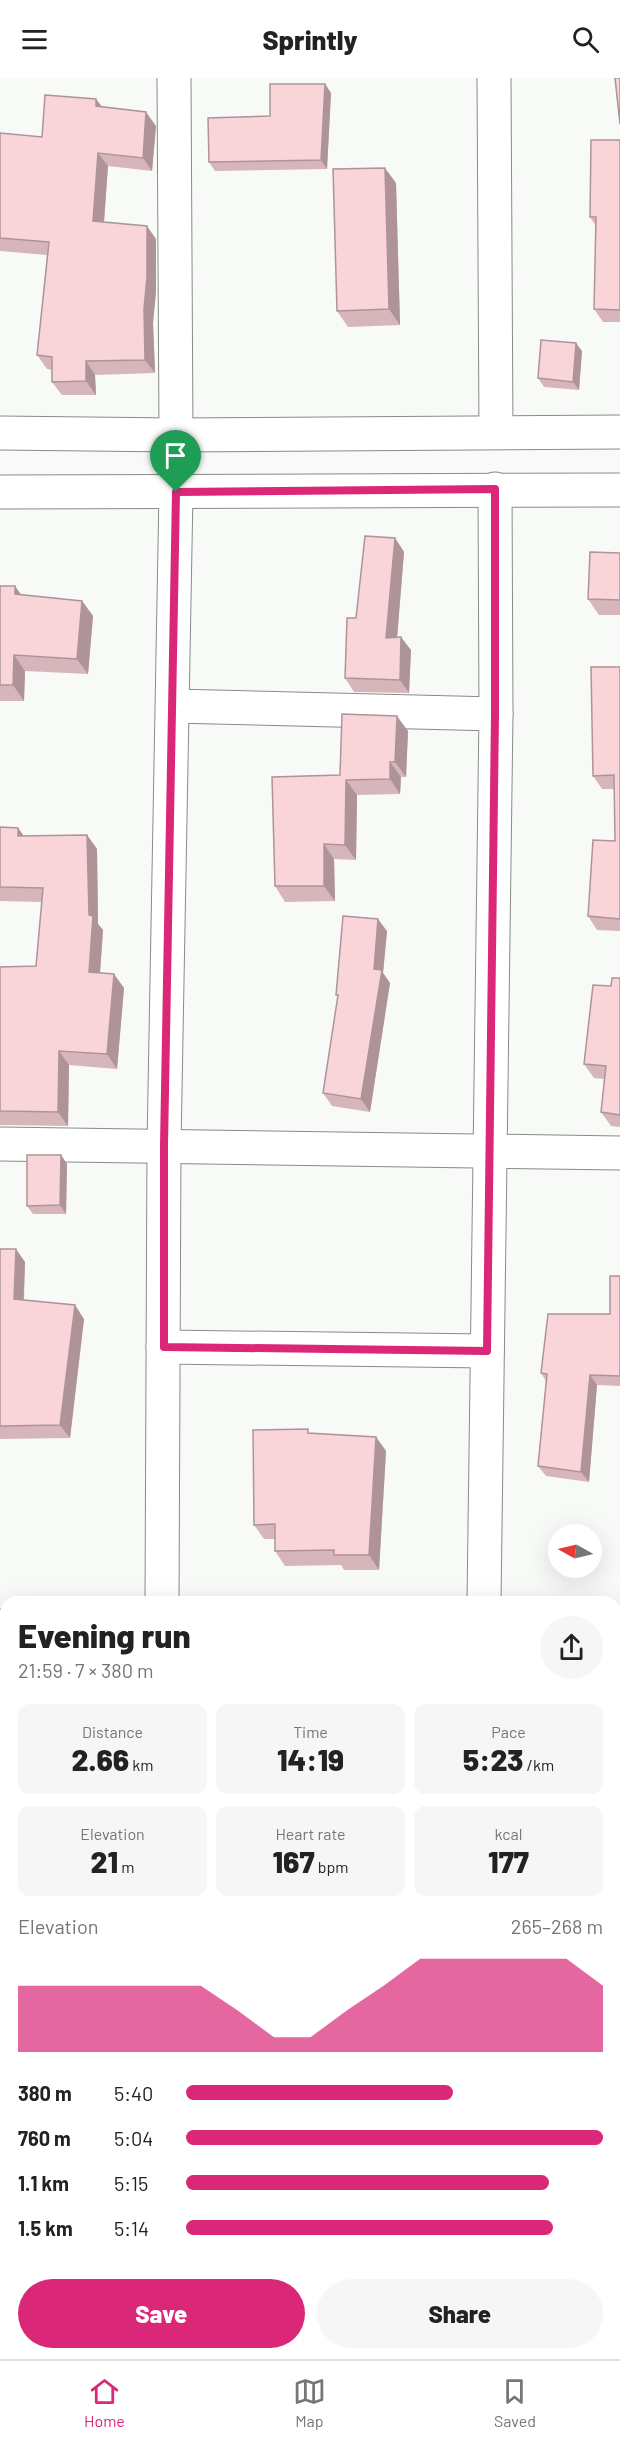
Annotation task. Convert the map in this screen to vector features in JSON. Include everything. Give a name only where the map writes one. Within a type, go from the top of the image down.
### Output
[{"type":"street","points":[[174,78],[176,435]]},
{"type":"street","points":[[494,78],[496,432]]},
{"type":"street","points":[[0,433],[176,435],[620,432]]},
{"type":"street","points":[[484,1596],[495,714],[495,489]]},
{"type":"street","points":[[0,492],[620,490]]},
{"type":"street","points":[[162,1596],[164,1145],[176,492]]},
{"type":"street","points":[[173,706],[495,714]]},
{"type":"street","points":[[0,1144],[620,1153]]},
{"type":"street","points":[[164,1347],[487,1351]]},
{"type":"building","points":[[615,78],[620,78],[620,124]]},
{"type":"building","points":[[270,84],[325,84],[321,160],[209,162],[208,118],[270,116]]},
{"type":"building","points":[[45,95],[96,99],[96,106],[146,112],[143,158],[98,153],[93,221],[147,226],[145,360],[86,361],[86,381],[52,382],[52,357],[37,355],[49,242],[0,238],[0,133],[42,137]]},
{"type":"building","points":[[591,140],[620,140],[620,310],[594,309],[596,217],[590,217]]},
{"type":"building","points":[[385,168],[389,309],[337,311],[333,169]]},
{"type":"building","points":[[541,340],[576,343],[573,382],[538,378]]},
{"type":"building","points":[[365,536],[395,538],[386,638],[401,637],[400,680],[345,678],[347,618],[356,618]]},
{"type":"building","points":[[590,552],[620,553],[620,600],[588,599]]},
{"type":"building","points":[[0,586],[15,586],[15,594],[82,601],[77,659],[14,655],[13,685],[0,685]]},
{"type":"building","points":[[591,667],[620,667],[620,919],[588,916],[593,840],[615,841],[614,775],[593,776]]},
{"type":"building","points":[[342,714],[397,716],[395,762],[390,762],[390,779],[346,780],[345,845],[324,844],[324,886],[275,886],[272,777],[340,775]]},
{"type":"building","points":[[0,827],[18,828],[18,836],[87,835],[89,915],[93,916],[89,972],[114,974],[107,1054],[59,1051],[58,1112],[0,1111],[0,967],[36,966],[43,888],[0,887]]},
{"type":"building","points":[[343,916],[378,919],[374,969],[382,970],[361,1099],[323,1093],[338,995],[336,995]]},
{"type":"building","points":[[612,978],[620,978],[620,1115],[601,1112],[606,1066],[584,1064],[593,985],[611,986]]},
{"type":"building","points":[[27,1155],[61,1155],[60,1205],[27,1206]]},
{"type":"building","points":[[0,1249],[16,1249],[14,1299],[75,1305],[60,1425],[0,1426]]},
{"type":"building","points":[[610,1276],[620,1276],[620,1376],[590,1375],[581,1472],[538,1466],[547,1374],[541,1373],[548,1314],[610,1314]]},
{"type":"building","points":[[308,1429],[308,1433],[376,1437],[369,1555],[334,1555],[334,1550],[275,1551],[275,1524],[254,1525],[253,1430]]},
{"type":"route","points":[[495,489],[495,714],[487,1351],[164,1347],[164,1145],[176,492],[495,489]]}]
